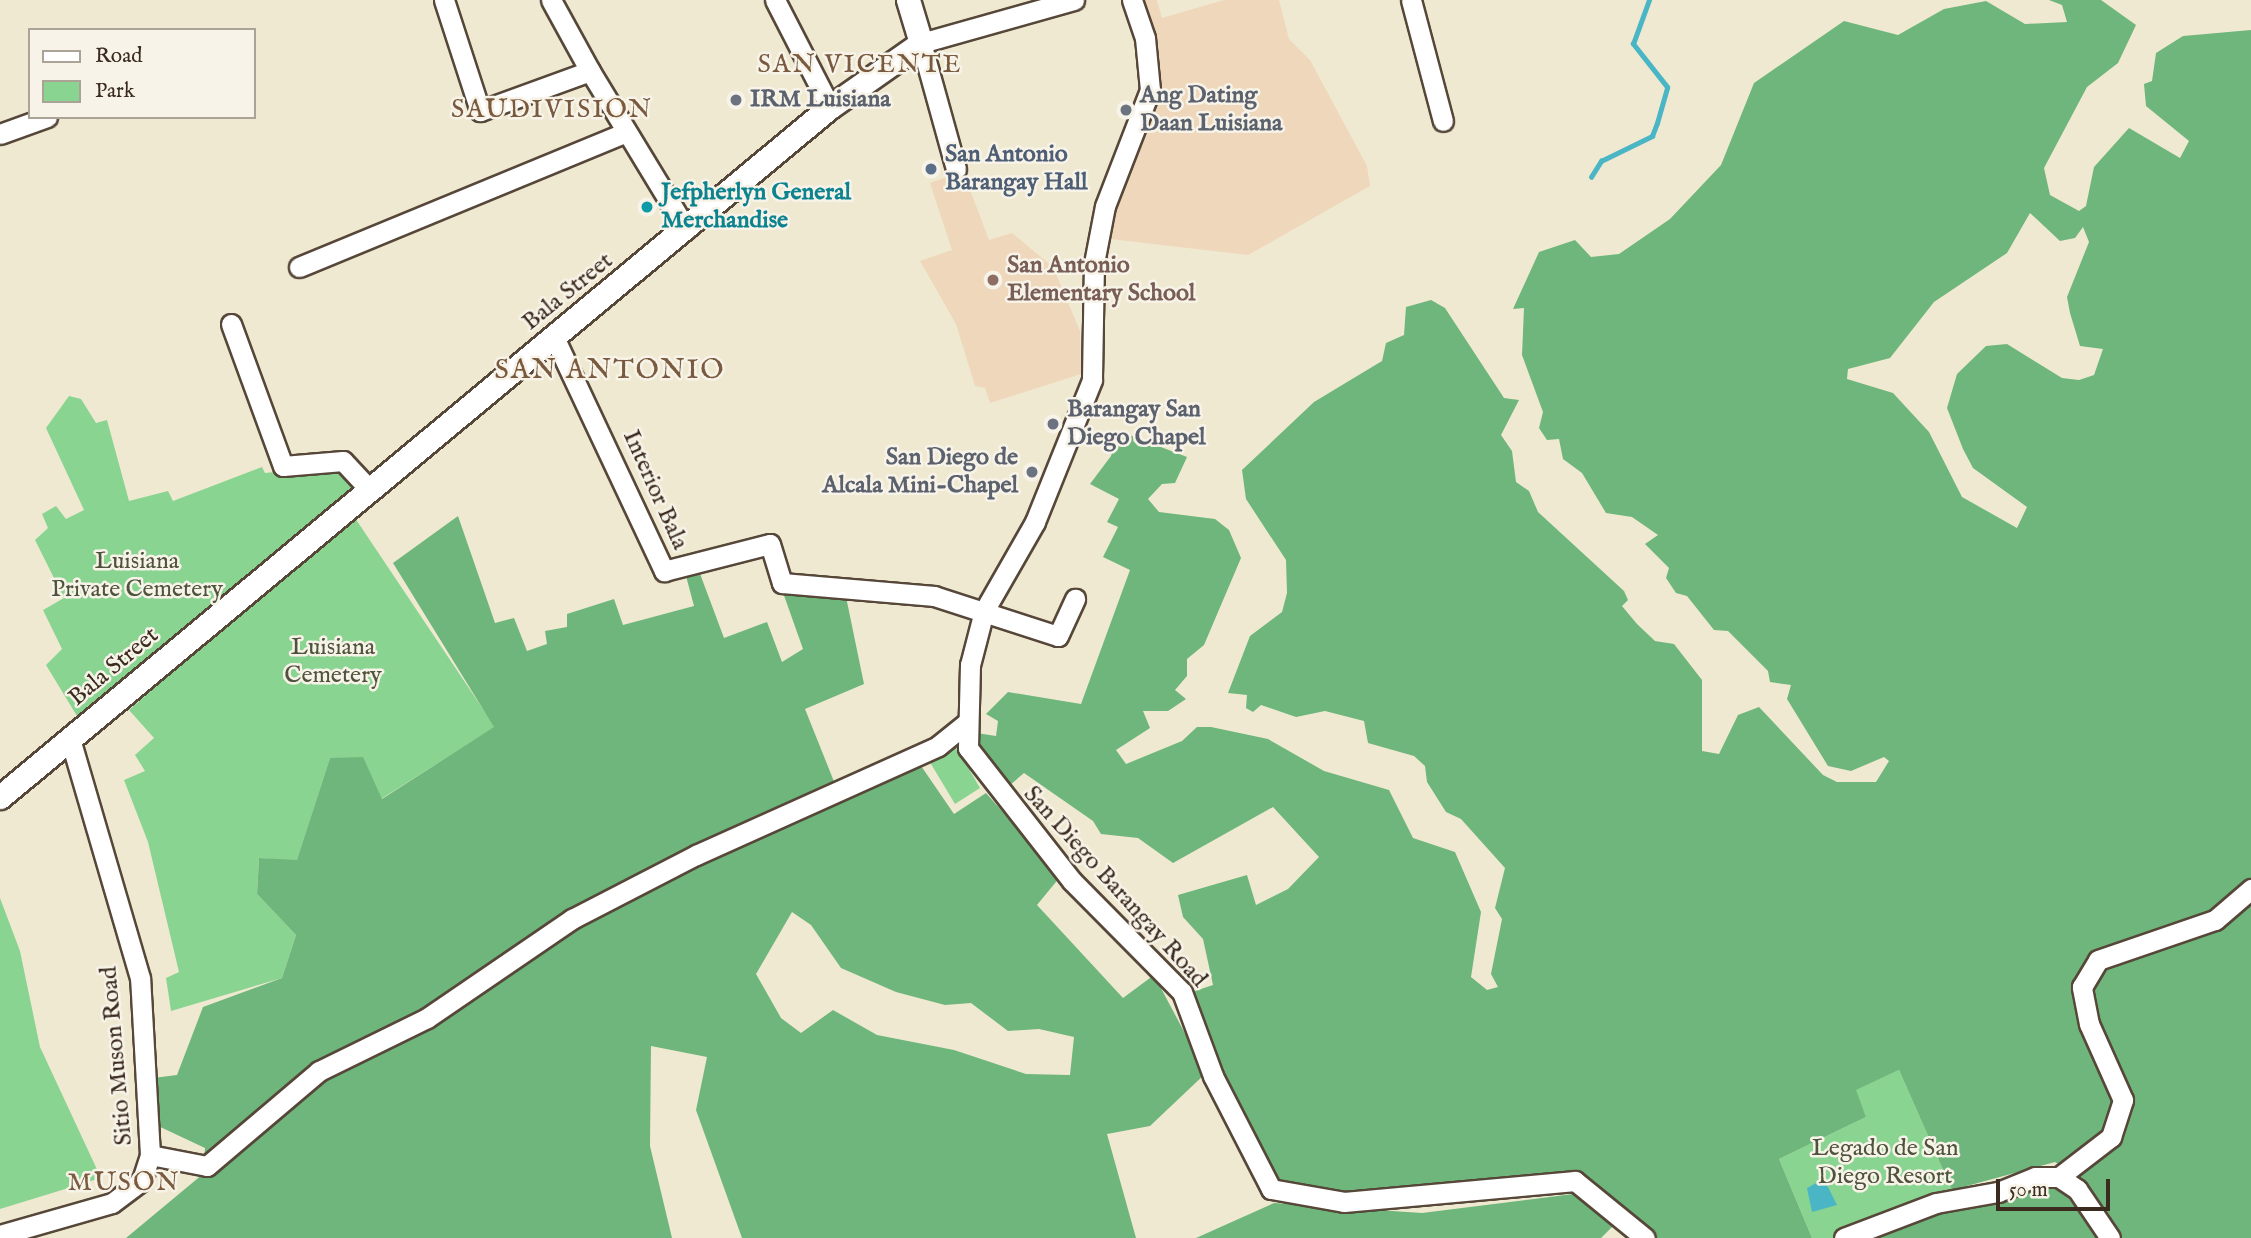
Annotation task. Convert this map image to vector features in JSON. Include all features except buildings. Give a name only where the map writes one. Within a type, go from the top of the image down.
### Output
[{"type":"main road","points":[[908,0],[920,43]]},
{"type":"main road","name":"Bala Street","points":[[0,797],[830,107],[920,43]]},
{"type":"street","points":[[444,0],[480,111],[590,71]]},
{"type":"street","points":[[551,0],[590,71],[686,229]]},
{"type":"street","points":[[775,0],[830,107]]},
{"type":"street","name":"Bala Street","points":[[920,43],[1074,0]]},
{"type":"street","name":"San Diego Barangay Road","points":[[1132,0],[1145,38],[1150,90],[1098,240],[1092,380],[1035,522],[984,611],[970,665],[966,723],[968,748],[1010,808],[1182,992],[1213,1076],[1271,1189],[1344,1202],[1575,1181],[1645,1238]]},
{"type":"street","points":[[1411,0],[1443,121]]},
{"type":"street","points":[[920,43],[956,169]]},
{"type":"street","points":[[0,134],[41,119]]},
{"type":"street","points":[[299,267],[626,132]]},
{"type":"street","points":[[231,324],[283,466],[343,461],[371,491]]},
{"type":"street","name":"Interior Bala","points":[[554,337],[664,571],[769,544],[782,583],[934,596],[984,611]]},
{"type":"street","points":[[984,611],[1058,636],[1075,599]]},
{"type":"street","points":[[150,1155],[207,1166],[319,1071],[427,1018],[572,919],[696,855],[938,746],[966,723]]},
{"type":"street","name":"Sitio Muson Road","points":[[0,1235],[112,1203],[142,1180],[150,1155],[140,978],[70,738]]},
{"type":"street","points":[[2059,1177],[2111,1137],[2123,1100],[2089,1024],[2082,987],[2098,960],[2215,920],[2251,889]]},
{"type":"street","points":[[1844,1238],[1936,1203],[1998,1192],[2035,1177],[2059,1177],[2077,1189],[2110,1238]]},
{"type":"shaded area","points":[[1134,0],[1157,0],[1162,18],[1224,0],[1279,0],[1289,39],[1310,60],[1367,166],[1370,186],[1248,255],[1102,238],[1154,92]]},
{"type":"shaded area","name":"San Antonio Elementary School","points":[[963,171],[989,240],[1012,233],[1053,267],[1080,331],[1081,374],[990,403],[985,388],[975,386],[956,324],[920,261],[952,250],[930,183]]},
{"type":"green space","points":[[2049,0],[2101,0],[2136,25],[2118,63],[2087,87],[2044,168],[2050,195],[2079,211],[2086,206],[2094,167],[2129,128],[2180,158],[2189,141],[2146,106],[2144,84],[2152,81],[2156,53],[2183,36],[2251,30],[2251,1238],[2120,1238],[2076,1175],[2055,1162],[1952,1190],[1899,1070],[1856,1090],[1866,1117],[1779,1159],[1812,1238],[1653,1238],[1590,1186],[1356,1193],[1281,1186],[1236,1106],[1186,994],[1213,985],[1203,939],[1183,917],[1178,895],[1247,875],[1256,905],[1288,889],[1319,857],[1273,807],[1173,863],[1138,838],[1101,834],[1093,821],[1024,773],[1003,791],[970,732],[996,736],[998,721],[986,714],[1008,692],[1081,704],[1130,570],[1103,557],[1118,527],[1107,522],[1119,499],[1090,484],[1111,456],[1119,431],[1187,457],[1175,483],[1162,484],[1148,499],[1159,512],[1215,519],[1229,530],[1241,558],[1204,645],[1187,659],[1187,676],[1175,690],[1186,699],[1168,711],[1143,711],[1150,728],[1116,750],[1126,764],[1182,741],[1197,727],[1211,727],[1268,739],[1324,771],[1389,790],[1413,838],[1455,852],[1481,912],[1471,977],[1487,990],[1498,987],[1491,974],[1502,919],[1495,908],[1505,868],[1461,819],[1446,812],[1427,782],[1425,766],[1414,756],[1368,743],[1364,721],[1325,711],[1296,717],[1261,705],[1253,712],[1246,708],[1247,695],[1228,693],[1250,636],[1282,612],[1287,593],[1286,560],[1246,499],[1242,470],[1314,402],[1382,361],[1386,343],[1404,335],[1406,307],[1431,300],[1445,308],[1504,398],[1519,400],[1501,435],[1512,451],[1516,482],[1529,491],[1538,512],[1624,591],[1628,600],[1622,606],[1637,624],[1655,641],[1674,644],[1702,680],[1702,751],[1719,754],[1738,715],[1759,707],[1823,775],[1837,782],[1876,782],[1889,761],[1884,757],[1851,771],[1828,766],[1787,699],[1791,685],[1770,682],[1768,671],[1728,631],[1714,630],[1687,596],[1676,593],[1666,578],[1669,568],[1645,544],[1658,535],[1632,517],[1606,513],[1582,473],[1563,459],[1559,439],[1547,440],[1539,428],[1543,412],[1522,355],[1524,308],[1513,309],[1539,252],[1575,240],[1591,257],[1619,254],[1670,219],[1721,165],[1754,83],[1844,21],[1898,35],[1944,9],[1986,1],[2025,24],[2067,22],[2062,5]],"holes":[[[2030,213],[2060,241],[2075,238],[2083,227],[2089,242],[2067,297],[2080,346],[2103,349],[2094,375],[2079,380],[2062,378],[2007,344],[1986,346],[1957,374],[1947,408],[1973,468],[2027,507],[2017,528],[1962,497],[1929,432],[1893,393],[1847,379],[1848,369],[1890,358],[1934,302],[2007,253]]]},
{"type":"green space","name":"Luisiana Private Cemetery","points":[[69,396],[81,399],[96,423],[107,420],[129,501],[168,491],[173,501],[262,467],[265,473],[340,465],[360,488],[80,721],[46,665],[62,649],[43,610],[64,598],[35,540],[48,528],[42,514],[56,506],[66,519],[84,510],[46,428]]},
{"type":"green space","name":"Luisiana Cemetery","points":[[353,515],[495,727],[381,799],[330,758],[297,861],[259,858],[257,894],[296,935],[282,978],[171,1011],[166,978],[179,972],[148,842],[124,780],[145,771],[135,755],[154,738],[129,710]]},
{"type":"green space","points":[[458,516],[495,623],[514,618],[527,651],[547,644],[545,631],[567,627],[567,614],[614,599],[623,625],[694,606],[686,576],[699,571],[724,638],[767,622],[782,662],[803,649],[781,587],[845,592],[864,684],[805,709],[839,794],[917,760],[954,814],[986,793],[1060,877],[1037,905],[1123,998],[1154,975],[1206,1073],[1150,1126],[1107,1134],[1136,1238],[742,1238],[696,1110],[707,1057],[651,1046],[650,1146],[672,1238],[126,1238],[203,1174],[205,1148],[156,1125],[153,1078],[177,1075],[203,1007],[282,978],[296,935],[257,894],[259,858],[297,860],[330,758],[363,757],[382,799],[494,727],[393,563]],"holes":[[[792,912],[811,925],[841,968],[896,992],[945,1005],[971,1003],[1008,1031],[1039,1029],[1074,1037],[1070,1075],[1026,1074],[954,1050],[877,1035],[833,1010],[801,1033],[781,1018],[756,974]]]},
{"type":"green space","points":[[954,743],[980,788],[955,804],[928,759]]},
{"type":"green space","points":[[0,898],[20,951],[40,1047],[101,1178],[0,1209]]},
{"type":"green space","name":"Legado de San Diego Resort","points":[[1899,1070],[1952,1190],[1833,1238],[1812,1238],[1779,1159],[1866,1117],[1855,1090]]},
{"type":"green space","points":[[2058,1185],[2100,1238],[1869,1238],[1940,1207]]},
{"type":"green space","points":[[1581,1193],[1615,1224],[1601,1238],[1196,1238],[1274,1203],[1422,1213]]},
{"type":"water","points":[[1824,1179],[1837,1205],[1812,1212],[1807,1188]]},
{"type":"waterway","points":[[1591,177],[1601,161],[1652,136],[1657,123],[1667,87],[1633,44],[1649,0]]},
{"type":"place","name":"IRM Luisiana","points":[[736,100]]},
{"type":"place","name":"Ang Dating Daan Luisiana","points":[[1126,110]]},
{"type":"place","name":"San Antonio Barangay Hall","points":[[931,169]]},
{"type":"place","name":"Jefpherlyn General Merchandise","points":[[647,207]]},
{"type":"place","name":"San Antonio Elementary School","points":[[993,280]]},
{"type":"place","name":"Barangay San Diego Chapel","points":[[1053,424]]},
{"type":"place","name":"San Diego de Alcala Mini-Chapel","points":[[1032,472]]},
{"type":"district","name":"SAN VICENTE","points":[[860,65]]},
{"type":"district","name":"SAUDIVISION","points":[[552,110]]},
{"type":"district","name":"SAN ANTONIO","points":[[610,371]]},
{"type":"district","name":"MUSON","points":[[124,1183]]}]
